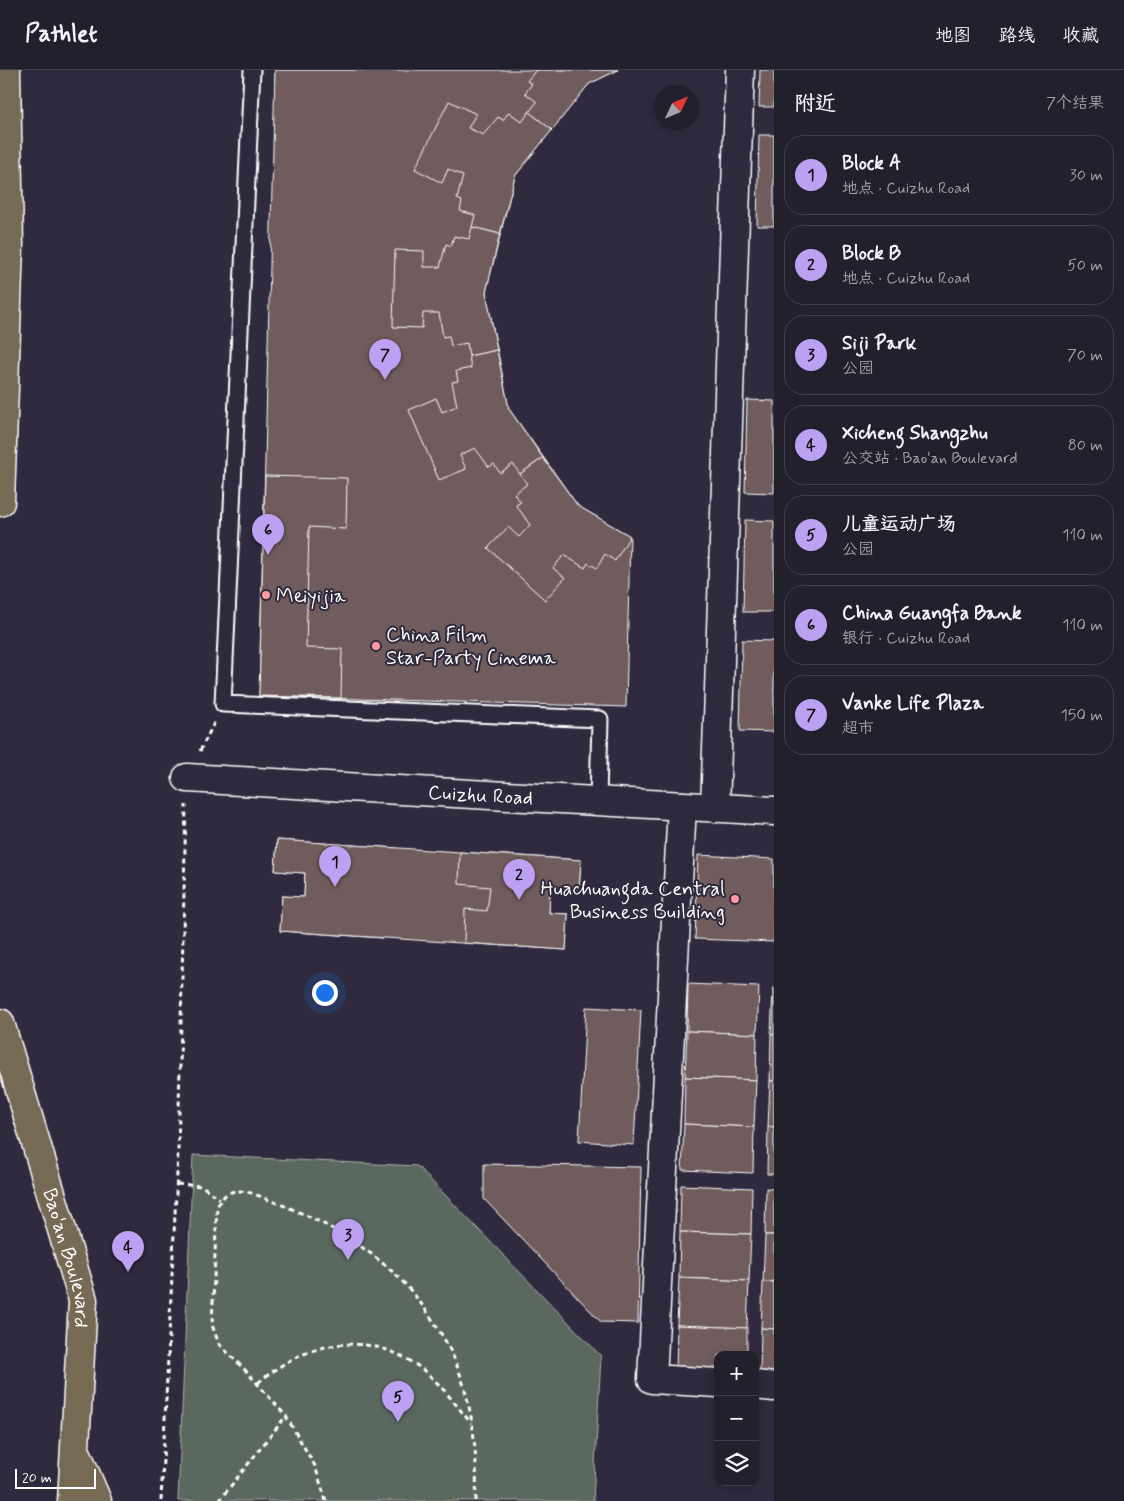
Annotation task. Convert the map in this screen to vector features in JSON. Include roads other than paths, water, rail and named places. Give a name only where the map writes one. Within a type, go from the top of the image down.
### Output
[{"type":"main road","points":[[0,502],[9,246],[6,70]]},
{"type":"main road","name":"Bao'an Boulevard","points":[[0,1023],[83,1300],[72,1501]]},
{"type":"main road","points":[[74,1446],[97,1501]]},
{"type":"street","points":[[715,808],[740,70]]},
{"type":"street","name":"Cuizhu Road","points":[[187,778],[774,811]]},
{"type":"street","points":[[682,806],[652,1379],[714,1383]]},
{"type":"street","points":[[759,1385],[774,1386]]},
{"type":"lane","points":[[252,70],[223,704],[600,719],[598,801]]},
{"type":"place","name":"Vanke Life Plaza","points":[[385,380]]},
{"type":"place","name":"China Guangfa Bank","points":[[268,555]]},
{"type":"place","name":"Meiyijia","points":[[266,595]]},
{"type":"place","name":"China Film Star-Party Cinema","points":[[376,646]]},
{"type":"place","name":"Block A","points":[[335,887]]},
{"type":"place","name":"Huachuangda Central Business Building","points":[[735,899]]},
{"type":"place","name":"Block B","points":[[519,900]]},
{"type":"place","name":"Siji Park","points":[[348,1260]]},
{"type":"place","name":"Xicheng Shangzhu","points":[[128,1272]]},
{"type":"place","name":"儿童运动广场","points":[[398,1422]]}]
